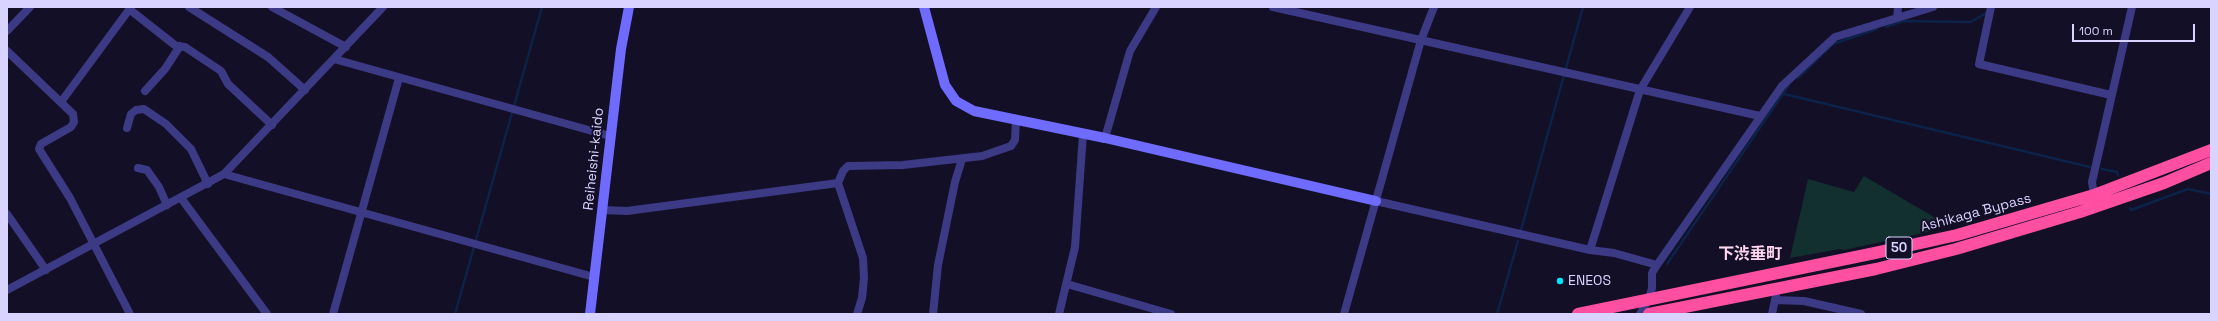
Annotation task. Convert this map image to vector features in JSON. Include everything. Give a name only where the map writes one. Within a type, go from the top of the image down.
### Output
[{"type":"highway","name":"Ashikaga Bypass","points":[[1578,314],[1957,235],[2094,195],[2211,150]]},
{"type":"highway","name":"Ashikaga Bypass","points":[[1649,314],[1775,295],[1956,249],[2080,212],[2164,183],[2211,163]]},
{"type":"street","points":[[7,30],[30,7]]},
{"type":"street","points":[[189,7],[268,57],[305,90]]},
{"type":"street","points":[[272,7],[346,47]]},
{"type":"street","points":[[7,290],[167,206],[224,174],[383,7]]},
{"type":"street","name":"Reiheishi-kaido","points":[[590,314],[621,49],[629,7]]},
{"type":"street","points":[[924,7],[940,68],[950,94],[956,101],[974,111],[1104,138],[1590,250],[1614,253],[1657,266]]},
{"type":"street","points":[[1104,138],[1130,51],[1156,7]]},
{"type":"street","points":[[1273,7],[1760,116]]},
{"type":"street","points":[[1344,314],[1421,40],[1434,7]]},
{"type":"street","points":[[1590,250],[1640,90],[1690,7]]},
{"type":"street","points":[[1897,18],[1898,7]]},
{"type":"street","points":[[1640,314],[1649,299],[1652,288],[1652,273],[1782,86],[1835,37],[1933,7]]},
{"type":"street","points":[[1991,7],[1979,64],[2111,95]]},
{"type":"street","points":[[2094,195],[2092,182],[2132,7]]},
{"type":"street","points":[[61,102],[130,8],[176,46],[185,47],[221,71],[228,84],[272,124]]},
{"type":"street","points":[[145,91],[165,69],[180,46]]},
{"type":"street","points":[[7,51],[73,114],[73,124],[40,144],[39,149],[70,198],[130,314]]},
{"type":"street","points":[[334,59],[610,136]]},
{"type":"street","points":[[333,314],[399,78]]},
{"type":"street","points":[[127,128],[132,114],[136,110],[144,109],[150,112],[166,124],[191,149],[208,184]]},
{"type":"street","points":[[857,314],[862,298],[864,278],[863,258],[838,182],[843,170],[848,166],[902,165],[982,156],[1011,146],[1015,140],[1016,120]]},
{"type":"street","points":[[1059,314],[1075,247],[1083,134]]},
{"type":"street","points":[[933,314],[938,265],[955,182],[962,159]]},
{"type":"street","points":[[138,168],[147,170],[159,187],[167,206]]},
{"type":"street","points":[[224,174],[594,277]]},
{"type":"street","points":[[602,210],[627,211],[838,182]]},
{"type":"street","points":[[181,198],[267,314]]},
{"type":"street","points":[[7,214],[46,270]]},
{"type":"street","points":[[1067,284],[1171,314]]},
{"type":"street","points":[[1772,314],[1775,295],[1804,300],[1861,314]]},
{"type":"green space","points":[[1864,176],[1939,220],[1928,232],[1844,250],[1840,249],[1790,258],[1808,179],[1854,192]]},
{"type":"waterway","points":[[455,314],[542,7]]},
{"type":"waterway","points":[[1521,230],[1583,7]]},
{"type":"waterway","points":[[1886,27],[1904,21],[1971,22],[1986,13]]},
{"type":"waterway","points":[[1798,78],[1833,44],[1877,29]]},
{"type":"waterway","points":[[1667,264],[1789,85]]},
{"type":"waterway","points":[[1784,94],[2090,167]]},
{"type":"waterway","points":[[2102,169],[2117,172],[2118,175]]},
{"type":"waterway","points":[[2130,208],[2131,210],[2188,189],[2211,194]]},
{"type":"waterway","points":[[1497,314],[1518,241]]},
{"type":"place","name":"ENEOS","points":[[1560,281]]},
{"type":"district","name":"下渋垂町","points":[[1750,255]]}]
